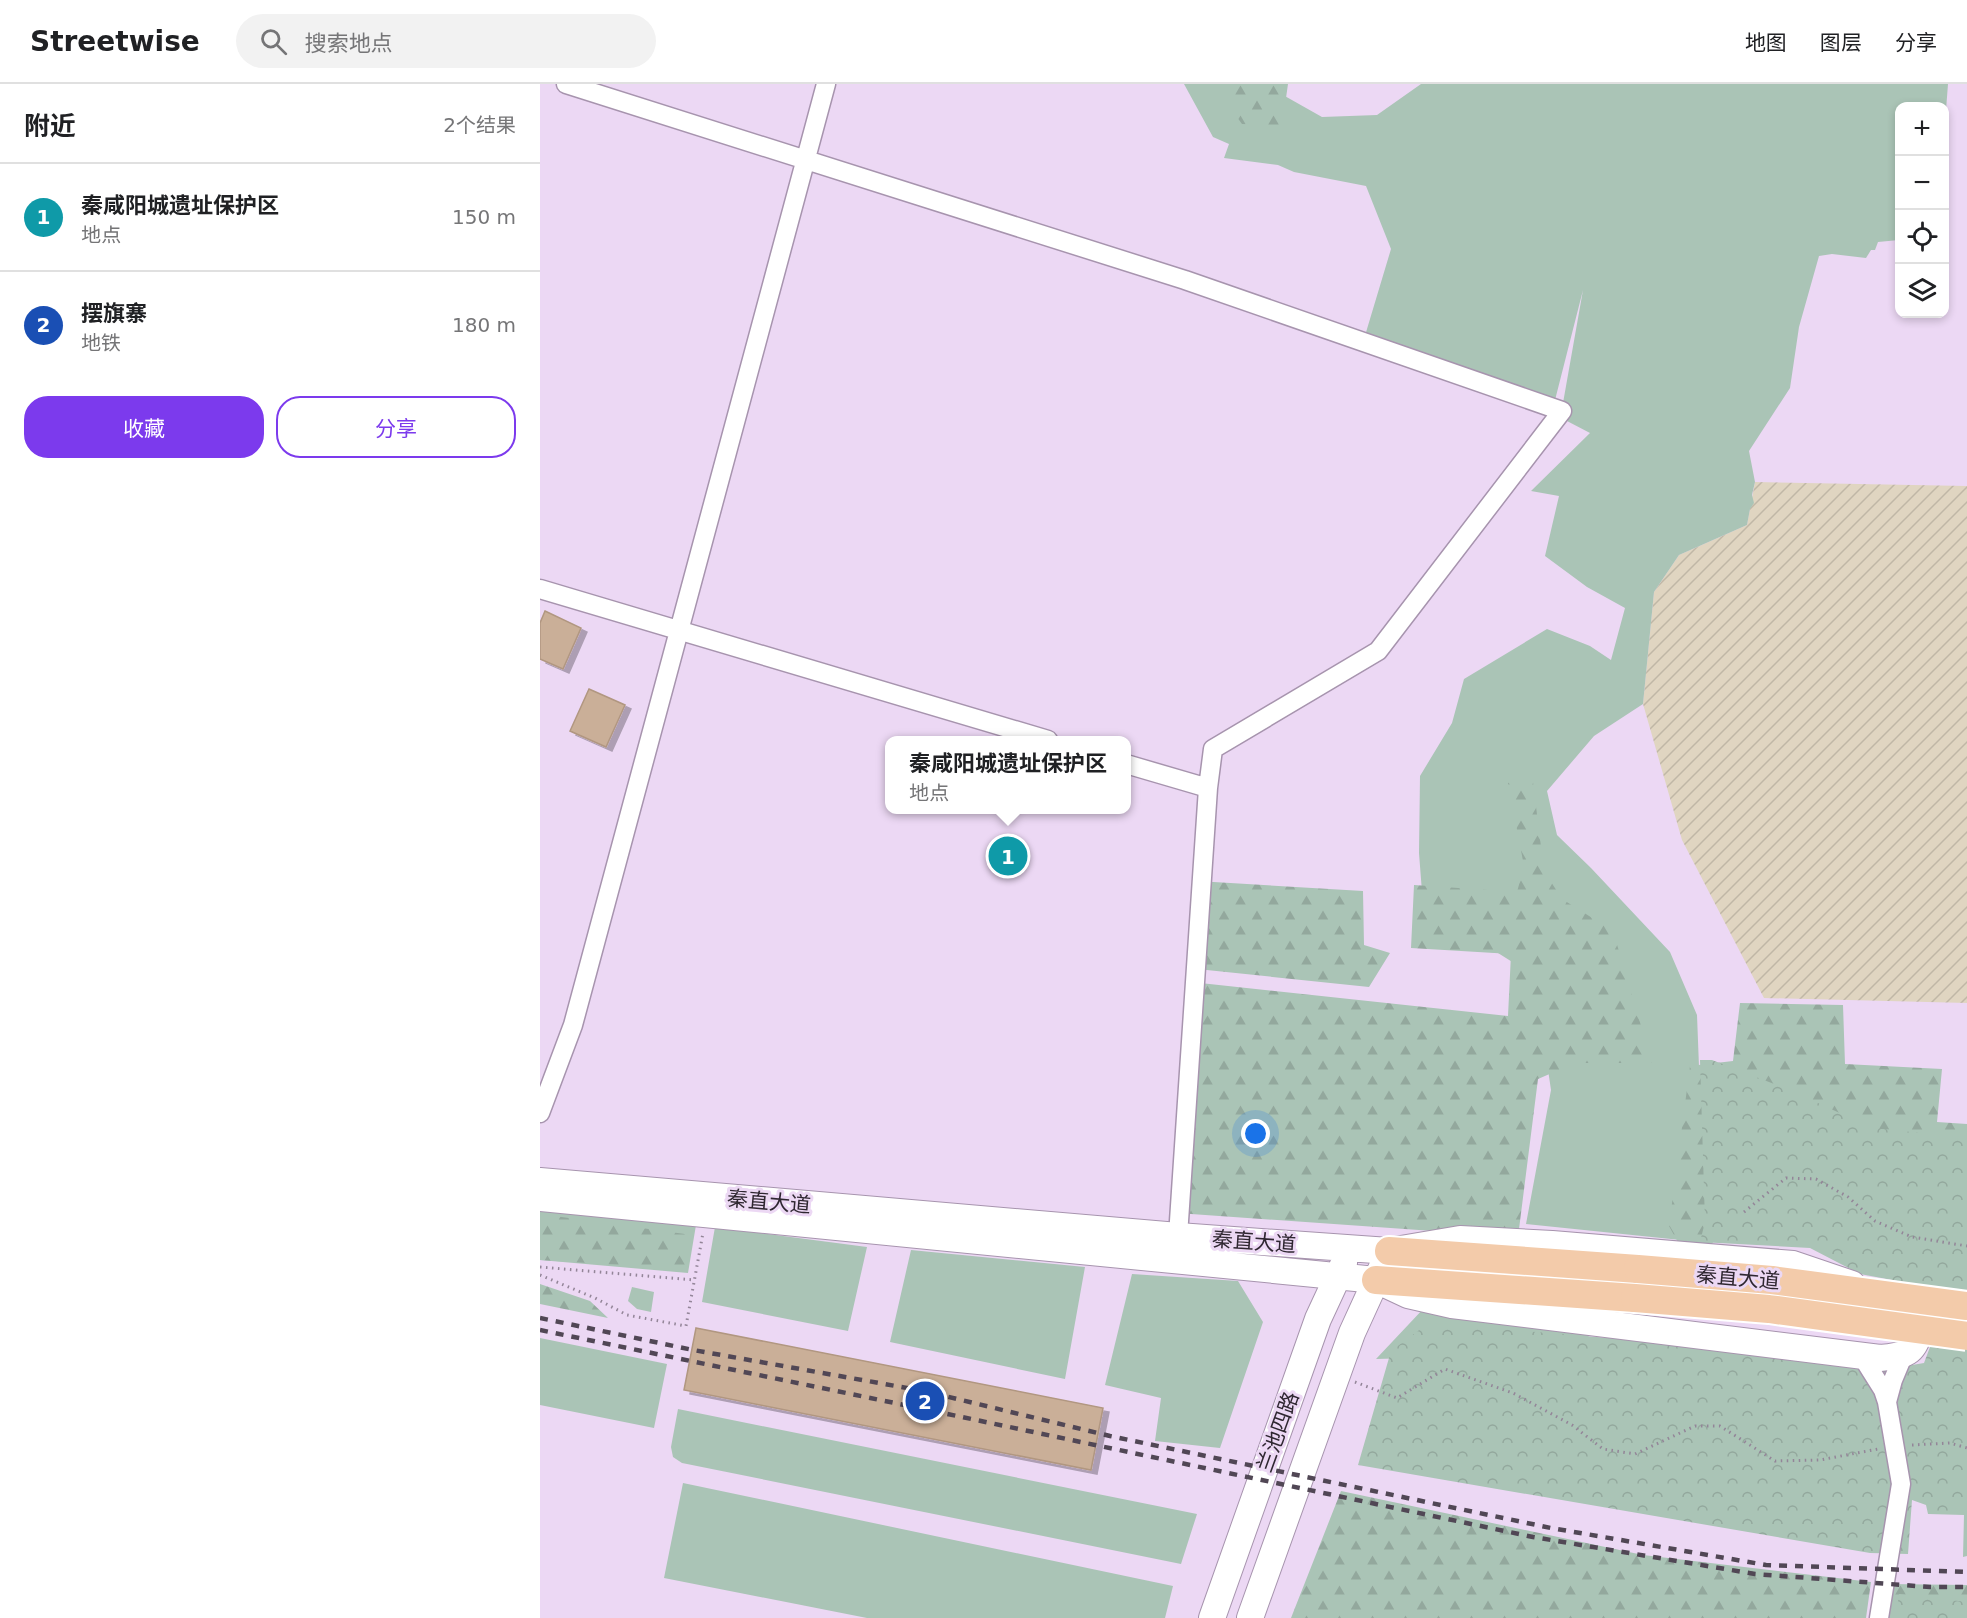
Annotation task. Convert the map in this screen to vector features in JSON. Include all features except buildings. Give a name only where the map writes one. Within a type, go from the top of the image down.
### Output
[{"type":"main road","name":"秦直大道","points":[[1389,1251],[1772,1280],[1967,1306]]},
{"type":"main road","name":"秦直大道","points":[[1376,1280],[1769,1309],[1967,1336]]},
{"type":"street","points":[[566,84],[1185,280],[1562,411],[1378,651],[1213,749],[1208,788],[1178,1236]]},
{"type":"street","points":[[540,1113],[573,1025],[826,84]]},
{"type":"street","points":[[540,589],[1031,736]]},
{"type":"street","points":[[1131,765],[1208,788]]},
{"type":"street","name":"秦直大道","points":[[540,1181],[1178,1236],[1389,1251]]},
{"type":"street","name":"秦直大道","points":[[540,1198],[1376,1280]]},
{"type":"street","points":[[1389,1251],[1460,1239],[1552,1244],[1793,1264],[1911,1306],[1924,1320],[1914,1347],[1903,1356],[1887,1401]]},
{"type":"street","name":"兰池四路","points":[[1212,1618],[1318,1319],[1351,1249]]},
{"type":"street","name":"兰池四路","points":[[1250,1618],[1352,1333],[1389,1251]]},
{"type":"street","points":[[1376,1280],[1408,1295],[1452,1305],[1881,1358],[1903,1356]]},
{"type":"street","points":[[1861,1355],[1883,1390],[1887,1401],[1900,1484],[1879,1618]]},
{"type":"path","points":[[1744,1212],[1786,1178],[1816,1179],[1848,1197],[1875,1221],[1884,1225],[1912,1237],[1967,1246]]},
{"type":"path","points":[[540,1275],[595,1298],[627,1315],[686,1326],[707,1214]]},
{"type":"path","points":[[550,1268],[540,1267],[695,1280]]},
{"type":"path","points":[[1337,1375],[1397,1398],[1445,1369],[1513,1393],[1572,1425],[1603,1449],[1635,1454],[1695,1426],[1720,1426],[1775,1461],[1820,1460],[1893,1446],[1950,1443],[1967,1448]]},
{"type":"shaded area","points":[[1755,482],[1967,486],[1967,1003],[1764,998],[1682,840],[1643,704],[1654,592],[1679,555],[1747,525]]},
{"type":"green space","points":[[1184,84],[1276,84],[1283,95],[1322,117],[1377,115],[1421,84],[1948,84],[1947,102],[1895,102],[1895,240],[1878,242],[1875,250],[1871,250],[1866,258],[1832,254],[1819,256],[1799,327],[1790,388],[1749,451],[1755,482],[1752,495],[1754,503],[1750,509],[1747,525],[1679,555],[1654,592],[1643,704],[1594,736],[1547,791],[1557,835],[1670,952],[1697,1015],[1705,1222],[1700,1242],[1526,1224],[1551,1090],[1543,1036],[1525,970],[1498,953],[1426,944],[1419,853],[1420,776],[1452,723],[1464,679],[1547,629],[1590,646],[1611,660],[1625,608],[1587,587],[1545,556],[1559,496],[1531,491],[1590,433],[1567,421],[1563,403],[1583,290],[1554,404],[1364,339],[1391,249],[1366,186],[1294,172],[1278,165],[1224,158],[1229,144],[1213,137]]},
{"type":"green space","points":[[1213,84],[1288,84],[1282,126],[1242,124]]},
{"type":"green space","points":[[1532,774],[1544,871],[1562,899],[1613,931],[1652,1063],[1575,1063],[1538,1079],[1518,1237],[1177,1213],[1191,982],[1508,1016],[1511,954],[1411,948],[1414,885],[1517,892],[1524,866],[1508,783]]},
{"type":"green space","points":[[1197,881],[1363,891],[1364,945],[1390,953],[1369,987],[1197,969]]},
{"type":"green space","points":[[1740,1003],[1843,1005],[1845,1064],[1942,1069],[1937,1122],[1967,1124],[1967,1246],[1741,1198],[1710,1247],[1679,1244],[1669,1226],[1690,1066],[1733,1061]]},
{"type":"green space","points":[[1700,1060],[1712,1060],[1790,1090],[1872,1128],[1931,1134],[1967,1133],[1967,1556],[1963,1557],[1964,1515],[1928,1514],[1926,1505],[1912,1500],[1908,1554],[1870,1553],[1358,1465],[1391,1351],[1430,1322],[1609,1338],[1888,1369],[1924,1363],[1951,1291],[1860,1274],[1810,1248],[1700,1242],[1705,1222]]},
{"type":"green space","points":[[540,1200],[664,1223],[696,1225],[688,1273],[540,1260]]},
{"type":"green space","points":[[540,1214],[692,1235],[684,1269],[540,1260]]},
{"type":"green space","points":[[715,1227],[867,1247],[848,1331],[702,1302]]},
{"type":"green space","points":[[911,1250],[1085,1267],[1065,1379],[890,1342]]},
{"type":"green space","points":[[1132,1274],[1238,1281],[1263,1322],[1220,1448],[1155,1441],[1161,1398],[1105,1385]]},
{"type":"green space","points":[[540,1284],[590,1301],[608,1318],[540,1304]]},
{"type":"green space","points":[[632,1287],[654,1292],[651,1312],[637,1309],[628,1301]]},
{"type":"green space","points":[[1425,1307],[1589,1326],[1588,1348],[1450,1357],[1376,1359]]},
{"type":"green space","points":[[540,1338],[667,1364],[654,1428],[540,1405]]},
{"type":"green space","points":[[678,1409],[1197,1514],[1181,1564],[682,1463],[673,1457],[671,1447]]},
{"type":"green space","points":[[683,1483],[1173,1586],[1165,1618],[867,1618],[664,1578]]},
{"type":"green space","points":[[1341,1491],[1643,1555],[1871,1582],[1866,1618],[1291,1618]]},
{"type":"green space","points":[[1889,1584],[1967,1585],[1967,1618],[1883,1618]]},
{"type":"green space","points":[[1899,1594],[1967,1602],[1967,1618],[1896,1618]]},
{"type":"railway","points":[[540,1318],[693,1350],[924,1391],[1110,1436],[1551,1528],[1766,1565],[1967,1572]]},
{"type":"railway","points":[[540,1330],[1533,1537],[1755,1574],[1930,1587],[1967,1587]]},
{"type":"place","name":"秦咸阳城遗址保护区","points":[[1008,856]]},
{"type":"place","name":"摆旗寨","points":[[925,1401]]}]
